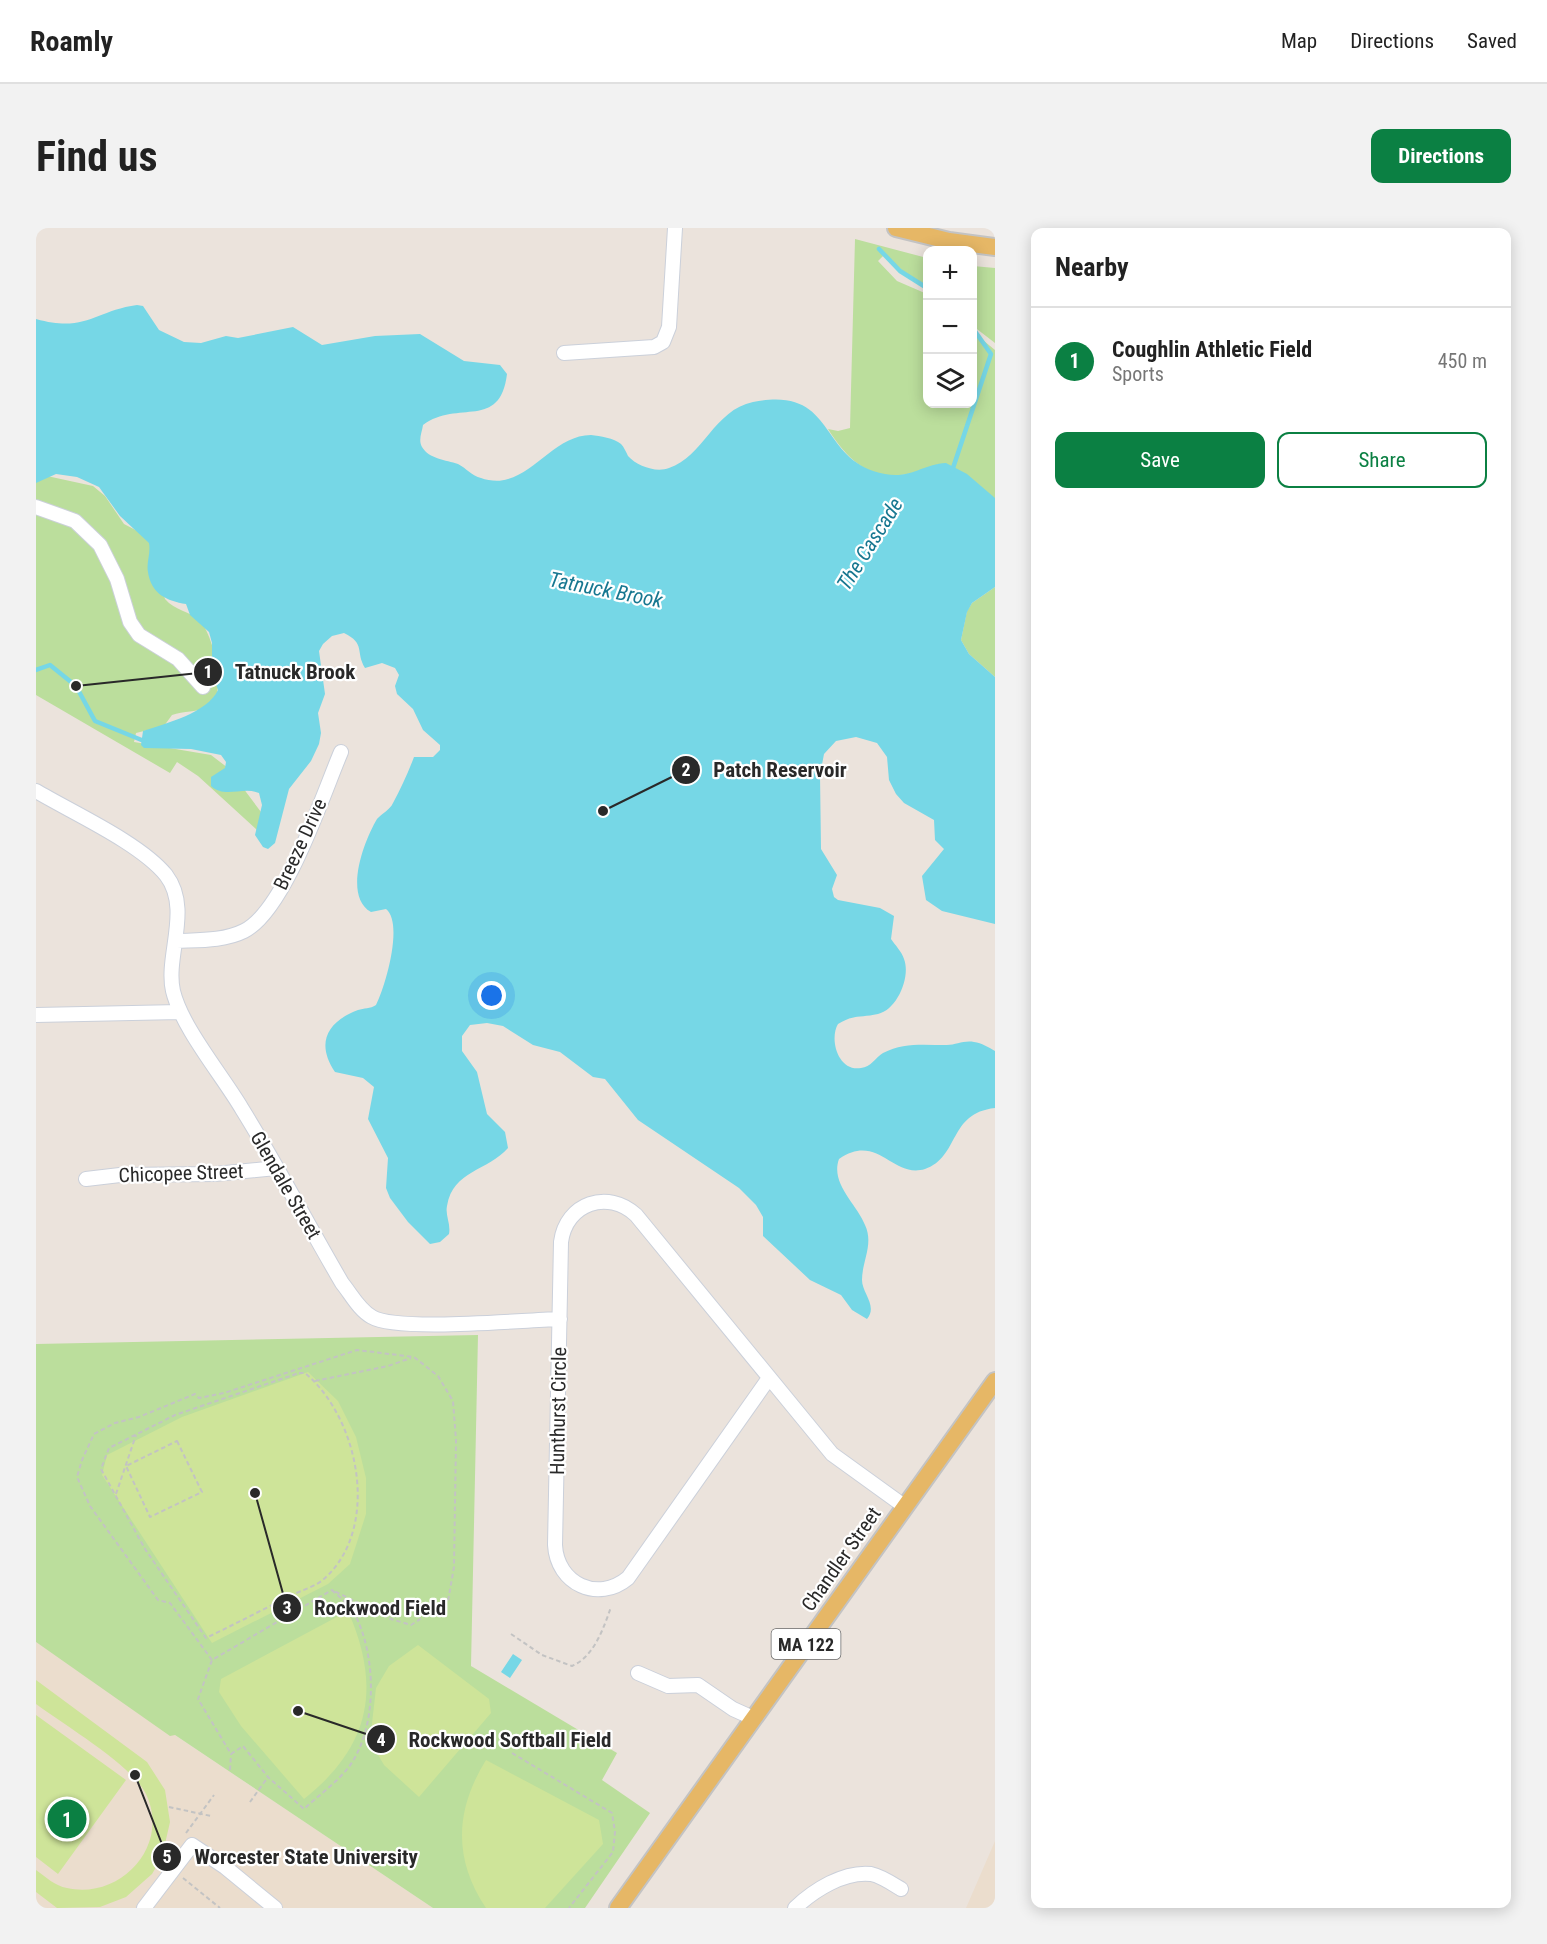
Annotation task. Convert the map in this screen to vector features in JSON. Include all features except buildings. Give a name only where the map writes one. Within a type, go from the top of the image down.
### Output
[{"type":"main road","points":[[896,228],[950,242],[995,247]]},
{"type":"main road","name":"Chandler Street","points":[[618,1908],[995,1381]]},
{"type":"street","points":[[564,353],[654,347],[663,342],[669,327],[675,228]]},
{"type":"street","points":[[36,507],[75,521],[100,545],[117,579],[130,622],[139,636],[178,659],[202,687]]},
{"type":"street","name":"Breeze Drive","points":[[177,941],[226,937],[246,930],[266,912],[289,874],[341,752]]},
{"type":"street","name":"Glendale Street","points":[[36,791],[139,851],[165,874],[176,898],[177,941],[172,979],[180,1012],[243,1109],[342,1283],[373,1318],[406,1325],[560,1319]]},
{"type":"street","points":[[36,1015],[180,1012]]},
{"type":"street","name":"Chicopee Street","points":[[86,1179],[120,1175],[215,1174],[276,1168]]},
{"type":"street","name":"Hunthurst Circle","points":[[769,1378],[628,1578],[617,1586],[604,1590],[584,1587],[567,1576],[559,1565],[556,1552],[561,1242],[567,1222],[589,1203],[604,1201],[618,1203],[636,1215],[832,1454],[904,1506]]},
{"type":"street","points":[[638,1673],[668,1686],[698,1685],[733,1709],[753,1718]]},
{"type":"street","points":[[144,1908],[174,1870],[189,1842],[225,1867],[275,1908]]},
{"type":"street","points":[[795,1908],[822,1887],[845,1878],[872,1874],[902,1889]]},
{"type":"path","points":[[212,1659],[170,1604],[158,1600],[90,1506],[77,1477],[94,1434],[115,1423],[139,1417],[195,1394],[199,1398],[224,1394],[357,1350],[414,1357],[438,1376],[453,1401],[456,1440],[454,1566],[448,1601],[411,1625],[391,1619],[332,1590]]},
{"type":"path","points":[[314,1381],[388,1366],[414,1357]]},
{"type":"path","points":[[305,1373],[314,1381],[344,1425],[357,1473],[357,1513],[350,1539],[341,1560],[324,1580],[206,1638],[145,1549],[101,1469],[109,1448],[176,1416],[299,1374],[305,1373]]},
{"type":"path","points":[[116,1494],[136,1435]]},
{"type":"path","points":[[177,1441],[202,1492],[150,1517],[126,1466],[177,1441]]},
{"type":"path","points":[[230,1770],[231,1754],[198,1699],[212,1659],[332,1590]]},
{"type":"path","points":[[231,1754],[243,1746],[268,1777],[304,1809],[347,1769],[358,1751],[370,1708],[370,1661],[354,1612],[332,1590]]},
{"type":"path","points":[[511,1634],[542,1655],[572,1666],[580,1662],[595,1645],[611,1607]]},
{"type":"path","points":[[512,1753],[612,1814],[615,1832],[613,1852],[569,1908]]},
{"type":"path","points":[[250,1802],[268,1777]]},
{"type":"path","points":[[189,1842],[186,1831],[214,1795]]},
{"type":"path","points":[[170,1807],[211,1816]]},
{"type":"path","points":[[174,1870],[220,1908]]},
{"type":"path","points":[[36,1904],[42,1908]]},
{"type":"shaded area","points":[[36,1642],[433,1908],[36,1908]]},
{"type":"shaded area","points":[[995,1841],[995,1908],[966,1908]]},
{"type":"green space","points":[[855,239],[923,257],[923,286],[884,255],[878,261],[897,281],[923,292],[923,408],[977,408],[977,335],[995,350],[995,512],[939,464],[904,475],[875,473],[863,467],[839,445],[828,429],[838,431],[850,428]]},
{"type":"green space","points":[[977,266],[995,268],[995,343],[977,329]]},
{"type":"green space","points":[[47,476],[93,486],[105,496],[124,524],[149,537],[165,599],[200,621],[210,638],[218,678],[214,701],[204,709],[172,715],[164,726],[136,733],[134,742],[211,755],[228,768],[261,812],[257,830],[198,776],[177,762],[170,773],[36,695],[36,480]]},
{"type":"green space","points":[[995,587],[995,677],[969,654],[961,640],[967,611],[972,603]]},
{"type":"green space","points":[[478,1335],[471,1666],[617,1753],[602,1780],[650,1813],[585,1908],[433,1908],[175,1735],[170,1736],[36,1642],[36,1344]]},
{"type":"green space","points":[[308,1372],[338,1401],[356,1437],[366,1478],[366,1514],[350,1564],[328,1584],[212,1643],[102,1475],[107,1455],[182,1417]]},
{"type":"green space","points":[[348,1611],[359,1639],[365,1666],[364,1714],[356,1737],[344,1759],[304,1799],[241,1726],[219,1692],[221,1679]]},
{"type":"green space","points":[[418,1645],[489,1699],[491,1713],[419,1797],[384,1765],[370,1741],[376,1688],[389,1666]]},
{"type":"green space","points":[[36,1680],[147,1762],[165,1790],[170,1822],[162,1857],[152,1874],[126,1897],[100,1907],[57,1908],[36,1892],[36,1870],[67,1888],[87,1890],[105,1886],[122,1877],[136,1865],[146,1850],[152,1832],[152,1813],[146,1794],[127,1771],[36,1704]]},
{"type":"green space","points":[[36,1715],[126,1780],[58,1874],[36,1857]]},
{"type":"green space","points":[[486,1760],[599,1820],[603,1844],[545,1908],[486,1908],[475,1890],[463,1853],[462,1834],[468,1797]]},
{"type":"water","points":[[137,305],[143,306],[159,330],[184,342],[201,343],[226,336],[238,338],[293,327],[322,345],[375,336],[420,334],[464,361],[500,365],[507,374],[503,391],[496,402],[476,411],[436,418],[423,425],[420,439],[422,447],[429,454],[458,464],[475,476],[487,480],[502,481],[519,475],[568,441],[591,435],[618,442],[632,460],[642,466],[658,470],[669,468],[691,454],[728,414],[753,402],[781,400],[800,404],[814,414],[847,455],[863,466],[885,474],[902,475],[946,463],[967,474],[995,498],[995,587],[972,603],[967,612],[961,640],[969,654],[995,677],[995,924],[942,911],[926,900],[922,876],[944,849],[935,840],[934,820],[904,803],[896,794],[889,780],[887,757],[877,743],[856,737],[836,741],[824,754],[820,775],[821,849],[837,875],[832,889],[834,897],[838,900],[880,908],[894,916],[891,939],[902,954],[906,966],[901,992],[891,1006],[878,1014],[853,1017],[838,1024],[835,1030],[835,1046],[841,1060],[853,1068],[861,1068],[891,1049],[914,1045],[974,1042],[995,1051],[995,1108],[969,1118],[936,1163],[925,1169],[913,1170],[903,1168],[875,1153],[864,1151],[853,1152],[839,1159],[837,1168],[841,1185],[861,1217],[867,1232],[868,1246],[862,1280],[871,1309],[867,1319],[852,1310],[841,1295],[810,1280],[763,1236],[763,1217],[756,1205],[739,1188],[638,1120],[605,1079],[593,1077],[560,1052],[533,1045],[503,1026],[487,1023],[470,1025],[462,1036],[462,1051],[477,1072],[487,1114],[505,1132],[508,1148],[500,1156],[472,1172],[456,1185],[447,1206],[449,1234],[440,1242],[430,1244],[408,1222],[390,1198],[386,1188],[388,1158],[368,1119],[374,1087],[363,1078],[335,1072],[329,1062],[325,1043],[327,1035],[338,1021],[358,1010],[376,1005],[384,985],[393,941],[391,916],[386,909],[371,912],[363,904],[358,894],[357,881],[362,854],[377,819],[392,805],[414,757],[433,757],[440,750],[440,745],[423,730],[413,709],[397,694],[395,686],[399,675],[395,668],[382,663],[365,668],[358,644],[344,633],[332,636],[319,651],[325,694],[318,713],[321,733],[319,744],[311,761],[289,789],[275,843],[268,849],[263,847],[255,835],[262,805],[259,793],[253,791],[222,792],[211,786],[211,777],[225,768],[226,762],[221,755],[191,749],[144,748],[141,745],[143,731],[196,711],[213,698],[218,690],[212,672],[212,643],[209,632],[190,615],[186,604],[172,601],[156,591],[148,572],[149,543],[120,516],[99,487],[77,477],[56,474],[36,483],[36,319],[67,324],[89,320]]},
{"type":"water","points":[[513,1654],[522,1660],[510,1678],[501,1672]]},
{"type":"waterway","name":"The Cascade","points":[[879,249],[900,271],[923,285]]},
{"type":"waterway","name":"The Cascade","points":[[952,471],[991,354],[977,334]]},
{"type":"waterway","name":"Tatnuck Brook","points":[[36,670],[50,665],[76,686],[95,721],[144,741]]},
{"type":"place","name":"Tatnuck Brook","points":[[76,686]]},
{"type":"place","name":"Patch Reservoir","points":[[603,811]]},
{"type":"place","name":"Rockwood Field","points":[[255,1493]]},
{"type":"place","name":"Rockwood Softball Field","points":[[298,1711]]},
{"type":"place","name":"Worcester State University","points":[[135,1775]]},
{"type":"place","name":"Coughlin Athletic Field","points":[[67,1819]]}]
